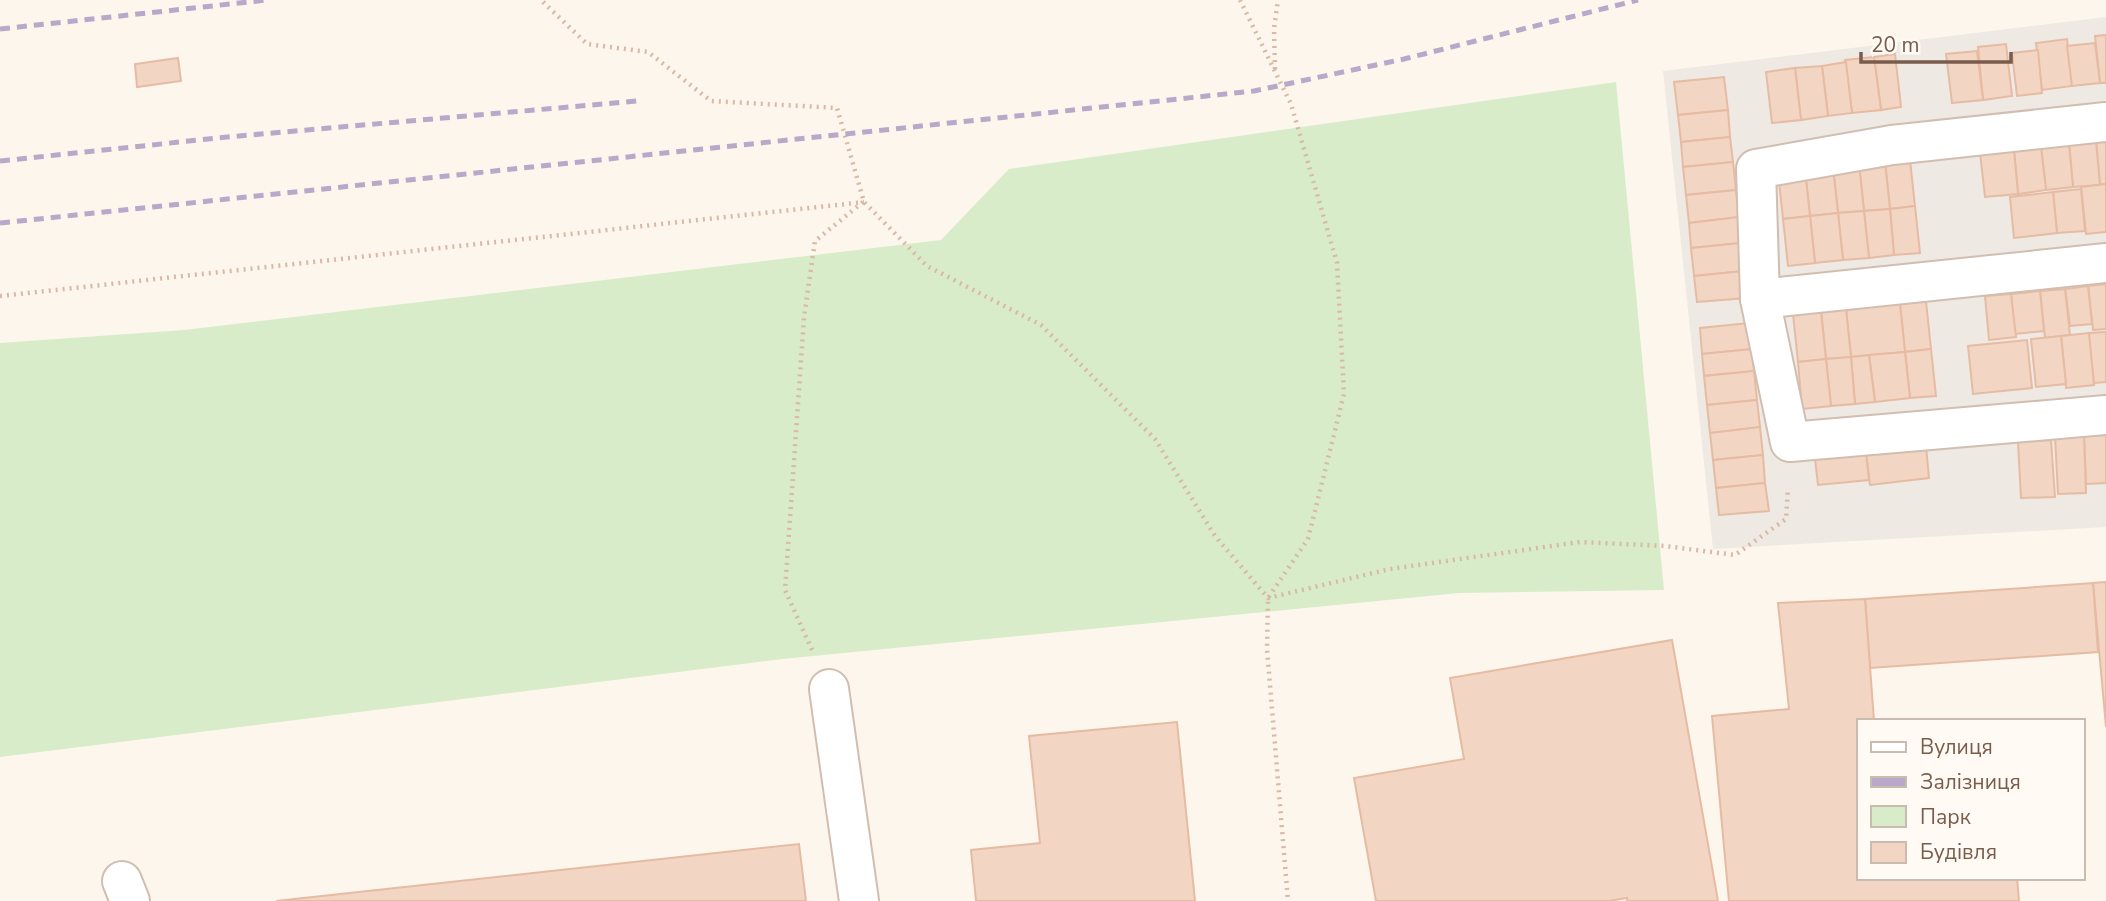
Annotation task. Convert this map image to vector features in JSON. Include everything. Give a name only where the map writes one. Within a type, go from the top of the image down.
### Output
[{"type":"lane","points":[[2106,122],[1892,145],[1756,169],[1760,299],[1790,442],[2106,415]]},
{"type":"lane","points":[[1760,299],[2106,263]]},
{"type":"lane","points":[[829,689],[859,901]]},
{"type":"path","points":[[1240,0],[1292,104],[1337,263],[1344,394],[1308,539],[1268,598],[1267,649],[1288,901]]},
{"type":"path","points":[[1275,71],[1274,28],[1278,0]]},
{"type":"path","points":[[543,2],[587,44],[648,52],[710,101],[837,108],[864,202],[927,266],[1041,325],[1155,439],[1215,536],[1268,598]]},
{"type":"path","points":[[0,296],[864,202]]},
{"type":"path","points":[[829,689],[785,590],[804,317],[815,241],[864,202]]},
{"type":"path","points":[[1268,598],[1390,569],[1580,542],[1665,546],[1735,555],[1786,519],[1790,442]]},
{"type":"shaded area","points":[[2106,17],[2106,527],[1713,549],[1663,71]]},
{"type":"green space","points":[[1616,82],[1664,590],[1459,593],[782,659],[0,757],[0,343],[184,330],[941,240],[1009,169]]},
{"type":"building","points":[[2106,35],[2106,83],[2100,83],[2095,36]]},
{"type":"building","points":[[2067,39],[2072,86],[2042,90],[2036,43]]},
{"type":"building","points":[[2095,43],[2100,83],[2072,86],[2067,46]]},
{"type":"building","points":[[2006,44],[2012,96],[1983,100],[1978,47]]},
{"type":"building","points":[[2038,50],[2042,93],[2017,96],[2012,53]]},
{"type":"building","points":[[1977,51],[1983,100],[1952,103],[1946,54]]},
{"type":"building","points":[[1895,54],[1901,107],[1881,110],[1874,57]]},
{"type":"building","points":[[1874,57],[1881,110],[1852,113],[1845,60]]},
{"type":"building","points":[[178,58],[181,81],[137,87],[135,64]]},
{"type":"building","points":[[1846,62],[1852,113],[1828,116],[1822,66]]},
{"type":"building","points":[[1822,66],[1828,116],[1801,120],[1795,68]]},
{"type":"building","points":[[1795,68],[1801,120],[1772,123],[1766,72]]},
{"type":"building","points":[[1724,77],[1728,110],[1678,115],[1674,82]]},
{"type":"building","points":[[1728,110],[1730,137],[1681,142],[1678,115]]},
{"type":"building","points":[[1730,137],[1733,162],[1683,167],[1681,142]]},
{"type":"building","points":[[2106,140],[2106,184],[2100,185],[2096,141]]},
{"type":"building","points":[[2096,141],[2100,185],[2073,187],[2069,144]]},
{"type":"building","points":[[2069,144],[2073,187],[2046,190],[2041,147]]},
{"type":"building","points":[[2041,147],[2046,190],[2018,194],[2014,150]]},
{"type":"building","points":[[2014,150],[2018,194],[1985,197],[1980,153]]},
{"type":"building","points":[[1910,160],[1915,206],[1890,209],[1885,162]]},
{"type":"building","points":[[1733,162],[1736,190],[1686,195],[1683,167]]},
{"type":"building","points":[[1885,162],[1890,209],[1864,211],[1859,164]]},
{"type":"building","points":[[1859,164],[1864,211],[1838,213],[1833,167]]},
{"type":"building","points":[[1833,167],[1838,213],[1810,216],[1805,170]]},
{"type":"building","points":[[1805,170],[1810,216],[1783,219],[1778,172]]},
{"type":"building","points":[[2106,184],[2106,232],[2086,234],[2081,187]]},
{"type":"building","points":[[2081,189],[2085,231],[2057,233],[2053,192]]},
{"type":"building","points":[[1736,190],[1739,217],[1689,223],[1686,195]]},
{"type":"building","points":[[2053,192],[2057,233],[2014,238],[2010,197]]},
{"type":"building","points":[[1915,206],[1920,253],[1894,255],[1890,209]]},
{"type":"building","points":[[1890,209],[1894,255],[1869,258],[1864,211]]},
{"type":"building","points":[[1864,211],[1869,258],[1843,260],[1838,213]]},
{"type":"building","points":[[1838,213],[1843,260],[1815,263],[1810,216]]},
{"type":"building","points":[[1810,216],[1815,263],[1788,266],[1783,219]]},
{"type":"building","points":[[1739,217],[1741,243],[1691,248],[1689,223]]},
{"type":"building","points":[[1741,243],[1744,271],[1694,276],[1691,248]]},
{"type":"building","points":[[1744,271],[1747,298],[1697,302],[1694,276]]},
{"type":"building","points":[[2106,284],[2106,329],[2093,330],[2088,286]]},
{"type":"building","points":[[2088,286],[2092,324],[2070,326],[2065,289]]},
{"type":"building","points":[[2065,289],[2070,335],[2045,338],[2040,291]]},
{"type":"building","points":[[2040,291],[2044,331],[2015,334],[2011,294]]},
{"type":"building","points":[[2011,294],[2016,337],[1989,340],[1985,296]]},
{"type":"building","points":[[1926,301],[1931,349],[1905,352],[1900,304]]},
{"type":"building","points":[[1900,304],[1905,352],[1851,357],[1846,309]]},
{"type":"building","points":[[1846,309],[1851,357],[1826,359],[1821,311]]},
{"type":"building","points":[[1821,311],[1826,359],[1798,362],[1793,314]]},
{"type":"building","points":[[1749,323],[1752,349],[1702,354],[1700,328]]},
{"type":"building","points":[[2106,332],[2106,382],[2094,383],[2088,333]]},
{"type":"building","points":[[2089,333],[2094,385],[2066,388],[2061,336]]},
{"type":"building","points":[[2061,336],[2066,384],[2036,387],[2031,339]]},
{"type":"building","points":[[2027,340],[2032,388],[1973,394],[1968,346]]},
{"type":"building","points":[[1752,349],[1754,371],[1704,376],[1702,354]]},
{"type":"building","points":[[1931,349],[1936,396],[1910,398],[1905,352]]},
{"type":"building","points":[[1905,352],[1910,398],[1875,402],[1869,355]]},
{"type":"building","points":[[1869,355],[1875,402],[1855,404],[1851,357]]},
{"type":"building","points":[[1851,357],[1855,404],[1831,406],[1826,359]]},
{"type":"building","points":[[1826,359],[1831,406],[1802,409],[1798,362]]},
{"type":"building","points":[[1754,371],[1757,400],[1707,405],[1704,376]]},
{"type":"building","points":[[1757,400],[1760,427],[1710,433],[1707,405]]},
{"type":"building","points":[[1760,427],[1763,455],[1713,460],[1710,433]]},
{"type":"building","points":[[2106,435],[2106,483],[2086,484],[2084,436]]},
{"type":"building","points":[[2055,436],[2084,436],[2086,493],[2058,494]]},
{"type":"building","points":[[2051,440],[2055,497],[2021,498],[2018,442]]},
{"type":"building","points":[[1926,446],[1929,478],[1870,485],[1866,453]]},
{"type":"building","points":[[1866,453],[1869,480],[1818,485],[1815,459]]},
{"type":"building","points":[[1763,455],[1765,483],[1716,488],[1713,460]]},
{"type":"building","points":[[1765,483],[1769,511],[1719,515],[1716,488]]},
{"type":"building","points":[[2106,582],[2106,727],[2093,583]]},
{"type":"building","points":[[2093,583],[2098,652],[1870,668],[1865,599]]},
{"type":"building","points":[[1865,599],[1874,719],[1857,719],[1857,880],[2017,880],[2019,901],[1729,901],[1712,716],[1789,709],[1778,603]]},
{"type":"building","points":[[1672,640],[1718,901],[1627,901],[1627,898],[1609,901],[1376,901],[1354,778],[1464,759],[1450,678]]},
{"type":"building","points":[[1177,722],[1195,901],[976,901],[971,850],[1040,843],[1029,736]]},
{"type":"building","points":[[799,844],[806,901],[276,901]]},
{"type":"railway","points":[[0,29],[267,0]]},
{"type":"railway","points":[[0,223],[1254,91],[1404,59],[1638,0]]},
{"type":"railway","points":[[0,161],[227,137],[637,101]]}]
